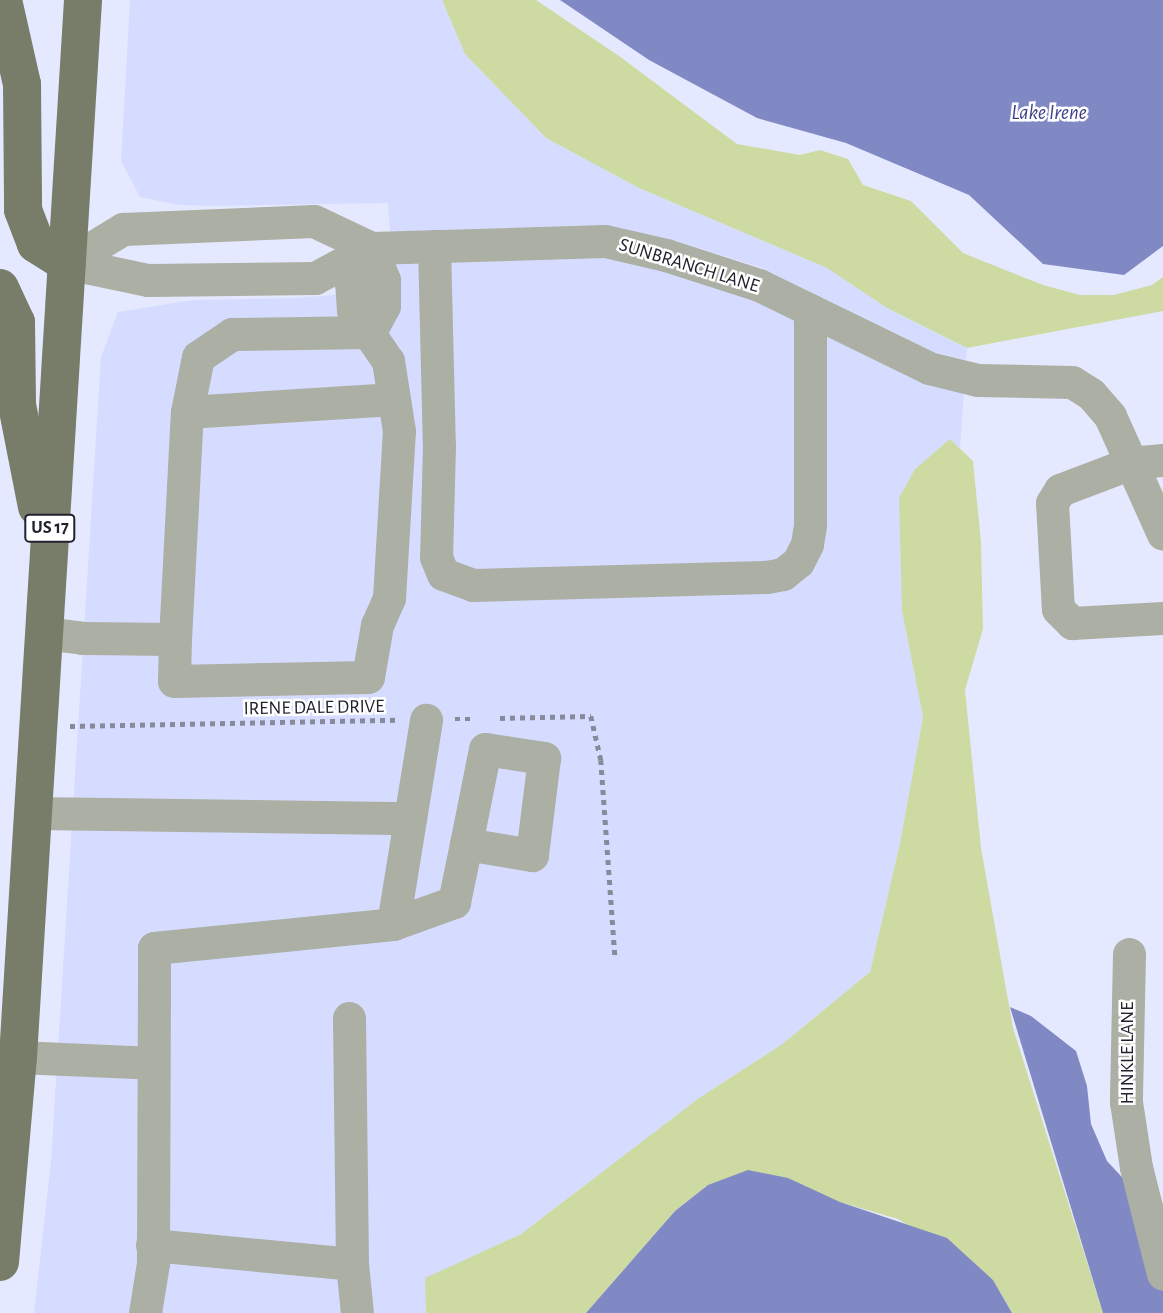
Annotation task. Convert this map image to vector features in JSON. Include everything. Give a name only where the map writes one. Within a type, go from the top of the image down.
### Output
[{"type":"main road","points":[[3,0],[22,84],[23,210],[36,244],[67,262]]},
{"type":"main road","name":"US 17","points":[[0,1262],[9,1056],[33,813],[83,0]]},
{"type":"main road","points":[[0,288],[10,304],[16,322],[18,405],[48,564]]},
{"type":"street","name":"SUNBRANCH LANE","points":[[67,262],[123,229],[314,221],[371,248]]},
{"type":"street","name":"SUNBRANCH LANE","points":[[67,262],[148,280],[315,278],[371,248],[605,241],[666,255],[759,285],[929,368],[977,380],[1072,382],[1091,394],[1147,461]]},
{"type":"street","points":[[435,246],[439,445],[436,557],[443,574],[473,586],[768,578],[783,574],[798,562],[807,544],[810,524],[810,310]]},
{"type":"street","points":[[370,332],[384,306],[384,280],[371,248]]},
{"type":"street","points":[[370,332],[388,360],[399,431],[389,598],[377,625],[368,677],[174,681],[187,412],[198,357],[232,334],[370,332]]},
{"type":"street","points":[[187,412],[394,399]]},
{"type":"street","points":[[1163,534],[1147,461],[1060,490],[1052,503],[1058,609],[1072,623],[1163,618]]},
{"type":"street","points":[[44,633],[82,638],[175,639]]},
{"type":"street","points":[[393,924],[426,720]]},
{"type":"street","points":[[33,813],[410,818]]},
{"type":"street","points":[[145,1313],[153,1263],[154,948],[393,924],[454,902],[466,844]]},
{"type":"street","name":"HINKLE LANE","points":[[1129,954],[1126,1102],[1136,1167],[1163,1274]]},
{"type":"street","points":[[349,1018],[352,1264],[356,1313]]},
{"type":"street","points":[[9,1056],[153,1063]]},
{"type":"street","points":[[152,1245],[352,1264]]},
{"type":"path","points":[[495,718],[591,716],[601,760],[615,957]]},
{"type":"path","name":"IRENE DALE DRIVE","points":[[38,727],[481,719]]},
{"type":"shaded area","points":[[130,0],[442,0],[465,54],[546,138],[639,188],[827,268],[887,308],[967,348],[966,360],[934,352],[762,268],[670,239],[390,231],[388,203],[214,206],[179,205],[140,197],[121,161]]},
{"type":"shaded area","points":[[603,257],[663,271],[753,300],[964,393],[960,448],[949,439],[902,611],[923,717],[900,843],[870,972],[781,1045],[699,1098],[521,1234],[426,1278],[426,1313],[34,1313],[51,1161],[101,357],[118,312],[193,300],[295,298],[394,290],[393,264]]},
{"type":"green space","points":[[442,0],[536,0],[619,56],[737,144],[800,155],[820,150],[848,159],[863,185],[911,201],[963,253],[1043,285],[1080,295],[1114,295],[1152,285],[1163,277],[1163,311],[967,348],[887,308],[827,268],[639,188],[546,138],[465,54]]},
{"type":"green space","points":[[950,439],[973,461],[981,542],[983,629],[965,690],[981,848],[1013,1028],[1103,1313],[1012,1313],[993,1280],[898,1219],[840,1202],[708,1185],[675,1211],[586,1313],[426,1313],[425,1278],[521,1234],[699,1098],[781,1045],[870,972],[900,843],[923,717],[902,611],[899,498],[915,469]]},
{"type":"water","name":"Lake Irene","points":[[560,0],[1163,0],[1163,246],[1124,275],[1043,264],[969,195],[846,143],[757,118],[649,60]]},
{"type":"water","points":[[1010,1007],[1031,1016],[1076,1051],[1087,1086],[1091,1124],[1107,1161],[1133,1189],[1163,1262],[1163,1313],[1103,1313]]},
{"type":"water","points":[[748,1170],[788,1178],[840,1202],[947,1238],[993,1280],[1012,1313],[586,1313],[675,1211],[708,1185]]}]
